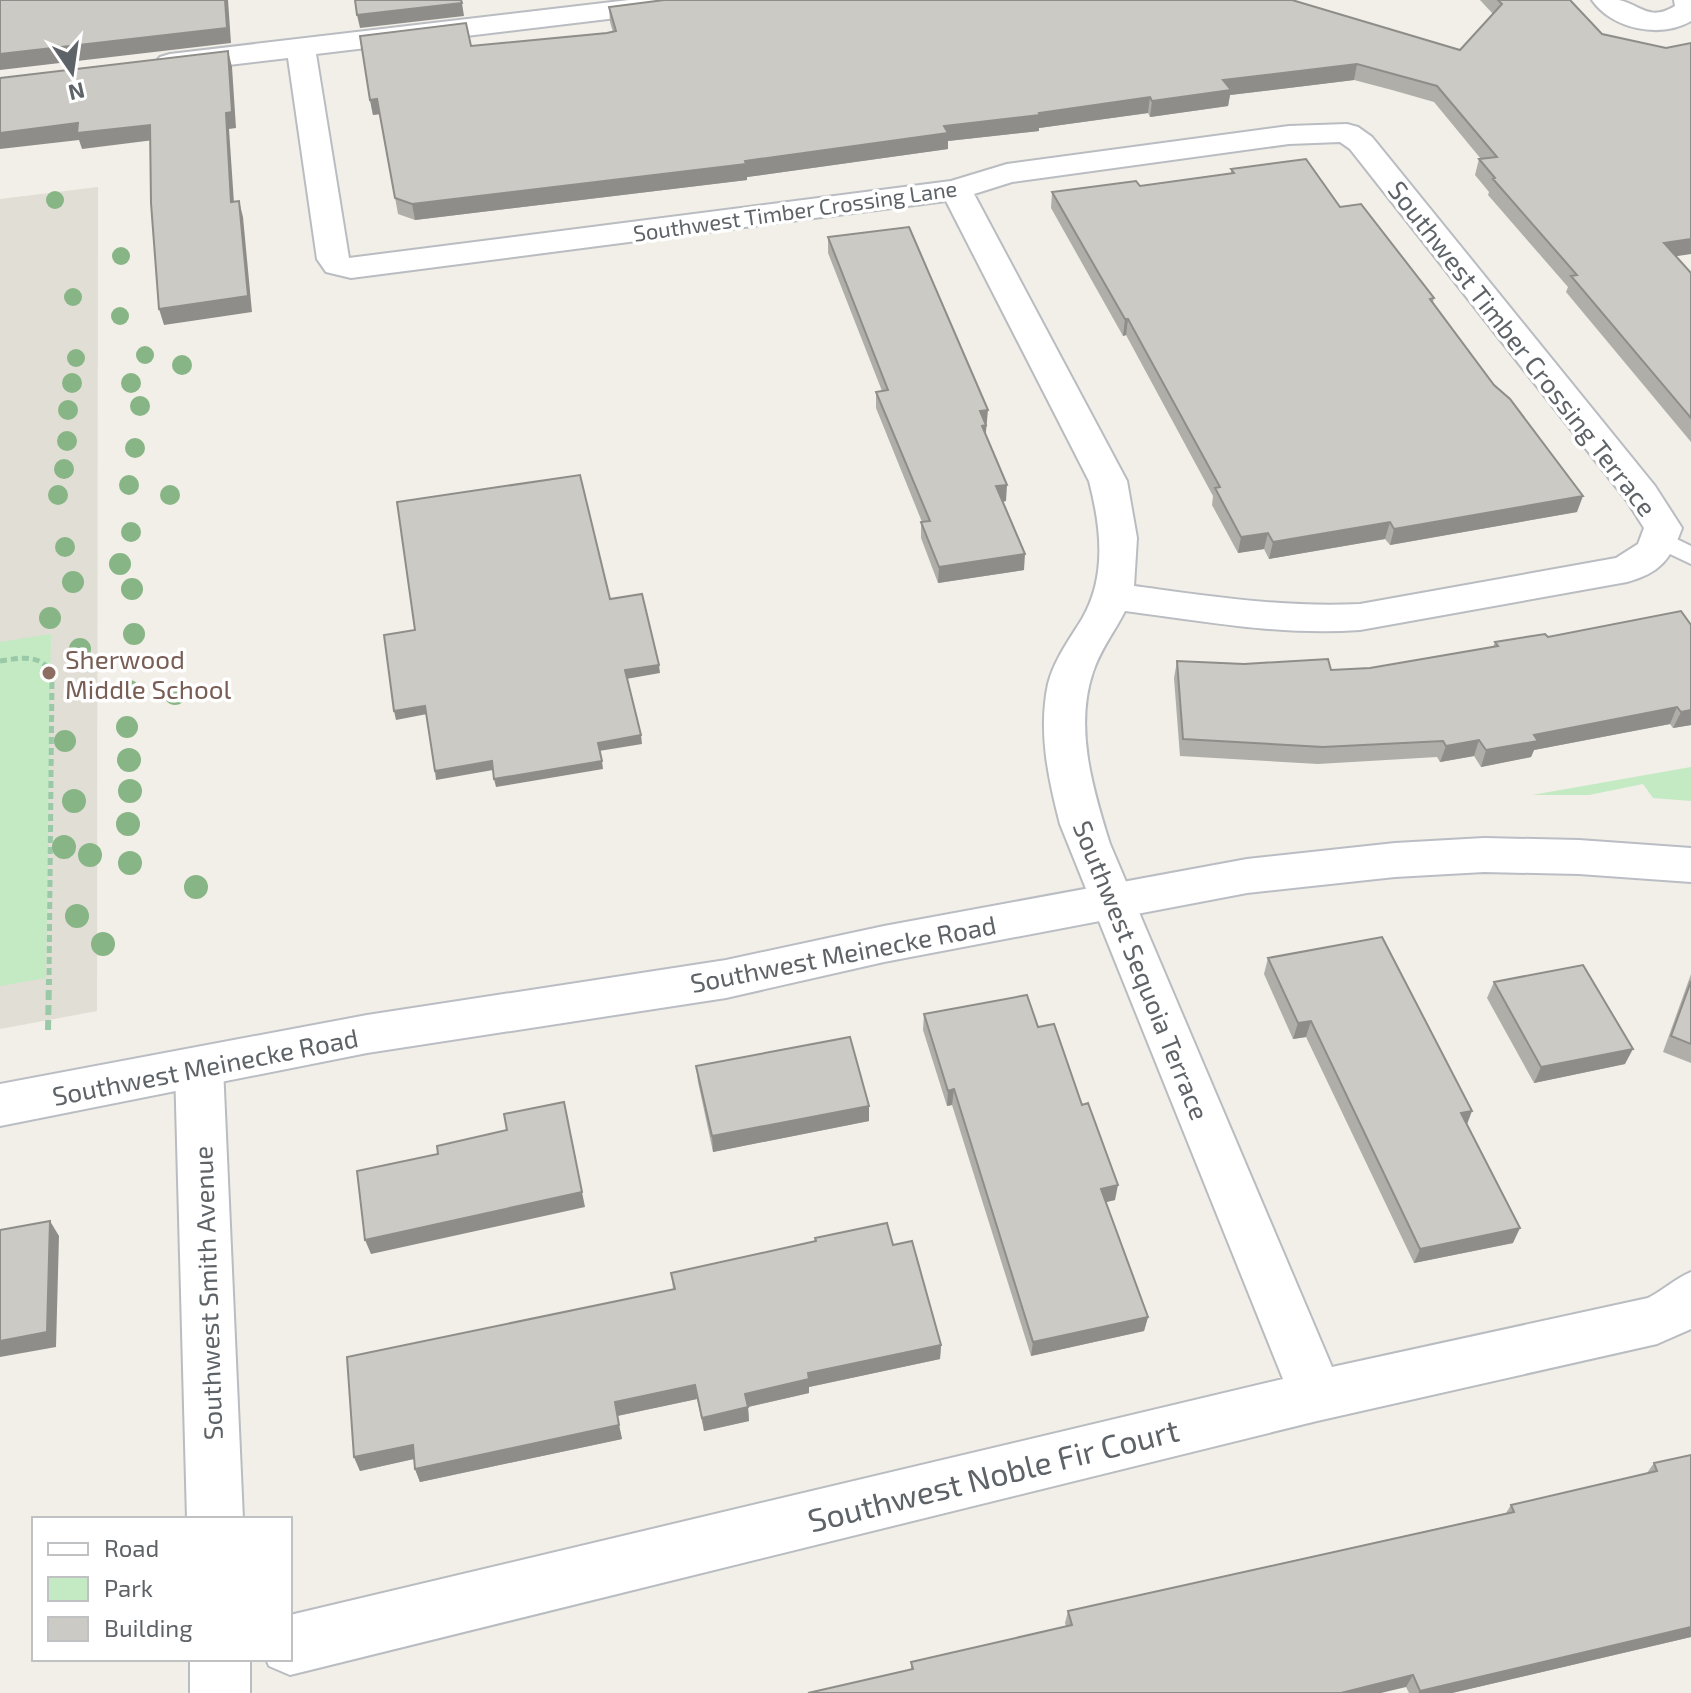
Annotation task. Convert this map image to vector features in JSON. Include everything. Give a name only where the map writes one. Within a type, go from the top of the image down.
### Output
[{"type":"street","points":[[143,66],[301,48],[536,10],[700,0]]},
{"type":"street","points":[[1606,0],[1615,10],[1628,16],[1659,21],[1678,17],[1688,10],[1691,3],[1688,0]]},
{"type":"street","name":"Southwest Timber Crossing Lane","points":[[301,48],[330,249],[338,265],[370,267],[956,190],[1007,173],[1289,135],[1347,133]]},
{"type":"street","name":"Southwest Timber Crossing Terrace","points":[[1112,596],[1298,619],[1360,617],[1627,569],[1655,551],[1675,548],[1642,494],[1361,143],[1347,133]]},
{"type":"street","name":"Southwest Sequoia Terrace","points":[[956,190],[1108,481],[1118,531],[1112,596],[1069,679],[1063,722],[1064,756],[1088,844],[1317,1396]]},
{"type":"street","name":"Southwest Meinecke Road","points":[[0,1105],[367,1034],[726,979],[884,944],[1247,876],[1395,860],[1484,855],[1579,857],[1691,865]]},
{"type":"street","name":"Southwest Smith Avenue","points":[[199,1067],[215,1517]]},
{"type":"street","name":"Southwest Noble Fir Court","points":[[292,1645],[1317,1396],[1657,1320],[1682,1307],[1691,1296]]},
{"type":"path","points":[[0,661],[36,658],[48,665],[52,675],[48,1030]]},
{"type":"shaded area","name":"Sherwood Middle School","points":[[98,187],[97,1011],[0,1029],[0,199]]},
{"type":"green space","points":[[51,634],[46,978],[0,986],[0,642]]},
{"type":"green space","points":[[1691,767],[1691,801],[1653,798],[1643,784],[1589,795],[1532,795]]},
{"type":"building","points":[[0,0],[225,0],[227,28],[0,54]]},
{"type":"building","points":[[355,0],[461,0],[462,3],[357,15]]},
{"type":"building","points":[[664,0],[1292,0],[1460,50],[1502,4],[1498,0],[1570,0],[1602,34],[1666,48],[1691,43],[1691,239],[1664,243],[1691,273],[1691,418],[1571,276],[1577,275],[1493,179],[1479,159],[1497,157],[1437,86],[1357,64],[1223,80],[1231,90],[1152,101],[1150,97],[1040,115],[944,126],[948,133],[745,161],[746,164],[412,204],[395,198],[377,99],[370,100],[360,36],[466,23],[471,46],[607,33],[616,31],[609,7]]},
{"type":"building","points":[[228,51],[232,112],[226,113],[231,202],[239,201],[248,296],[159,309],[151,203],[150,125],[77,133],[78,123],[0,133],[0,78]]},
{"type":"building","points":[[1306,159],[1340,207],[1361,204],[1434,298],[1430,299],[1494,385],[1510,399],[1583,496],[1394,529],[1390,522],[1273,542],[1268,533],[1241,537],[1215,488],[1220,487],[1128,319],[1125,319],[1052,192],[1136,181],[1140,186]]},
{"type":"building","points":[[909,227],[988,410],[980,411],[986,425],[982,426],[1007,485],[996,486],[1025,554],[939,567],[921,522],[930,521],[876,392],[888,390],[828,237]]},
{"type":"building","points":[[580,475],[610,599],[642,594],[659,665],[625,670],[641,735],[598,743],[602,761],[494,779],[492,761],[435,771],[425,706],[394,711],[384,635],[415,630],[397,502]]},
{"type":"building","points":[[1681,611],[1691,625],[1691,710],[1681,712],[1677,707],[1534,735],[1538,741],[1486,750],[1479,740],[1446,746],[1443,741],[1323,747],[1183,739],[1177,661],[1244,664],[1328,659],[1331,670],[1370,668],[1498,646],[1495,642],[1545,634],[1548,637]]},
{"type":"building","points":[[1382,937],[1472,1111],[1461,1113],[1520,1228],[1420,1249],[1311,1021],[1298,1023],[1268,958]]},
{"type":"building","points":[[1583,965],[1633,1049],[1541,1067],[1494,982]]},
{"type":"building","points":[[1691,981],[1691,1044],[1671,1036]]},
{"type":"building","points":[[1027,995],[1038,1027],[1054,1024],[1082,1105],[1088,1103],[1118,1185],[1101,1189],[1148,1317],[1033,1342],[954,1089],[948,1091],[924,1014]]},
{"type":"building","points":[[850,1037],[869,1106],[712,1136],[696,1066]]},
{"type":"building","points":[[564,1102],[582,1192],[365,1240],[357,1171],[438,1154],[437,1146],[507,1130],[504,1114]]},
{"type":"building","points":[[50,1221],[47,1332],[0,1341],[0,1230]]},
{"type":"building","points":[[887,1223],[893,1245],[912,1241],[941,1345],[808,1373],[809,1379],[745,1394],[748,1407],[702,1418],[695,1385],[615,1402],[619,1425],[415,1469],[413,1445],[354,1457],[347,1357],[675,1289],[671,1273]]},
{"type":"building","points":[[1691,1455],[1691,1627],[1420,1691],[1413,1675],[1341,1693],[808,1693],[913,1669],[911,1662],[1072,1625],[1068,1611],[1514,1512],[1511,1505],[1657,1471],[1654,1463]]},
{"type":"place","name":"Sherwood Middle School","points":[[49,673]]}]
